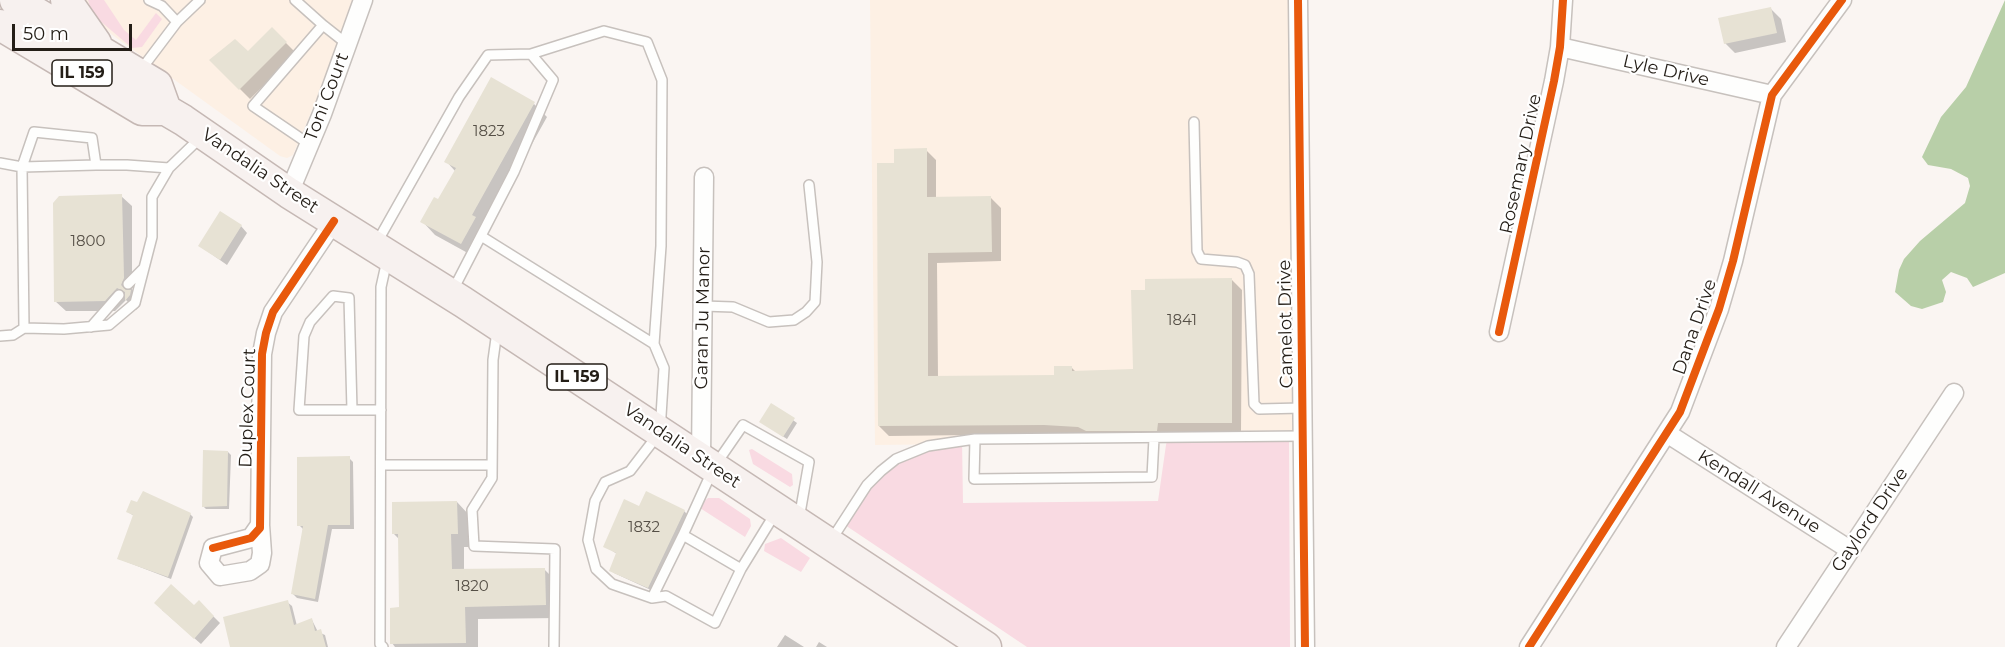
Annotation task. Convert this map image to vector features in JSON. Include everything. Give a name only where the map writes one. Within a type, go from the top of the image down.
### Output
[{"type":"main road","name":"IL 159","points":[[15,0],[157,85],[166,110]]},
{"type":"main road","points":[[76,7],[103,53]]},
{"type":"main road","name":"Vandalia Street","points":[[0,25],[142,110],[166,110],[289,193],[498,325],[986,647]]},
{"type":"street","name":"Toni Court","points":[[289,193],[363,0]]},
{"type":"street","name":"Camelot Drive","points":[[1298,0],[1305,647]]},
{"type":"street","name":"Rosemary Drive","points":[[1499,332],[1560,47],[1563,0]]},
{"type":"street","name":"Dana Drive","points":[[1529,647],[1668,434],[1692,384],[1719,309],[1772,95],[1842,0]]},
{"type":"street","name":"Lyle Drive","points":[[1560,47],[1772,95]]},
{"type":"street","name":"Garan Ju Manor","points":[[704,177],[703,306],[707,463]]},
{"type":"street","name":"Duplex Court","points":[[260,525],[262,354],[266,333],[273,312],[334,221]]},
{"type":"street","name":"Gaylord Drive","points":[[1786,647],[1954,393]]},
{"type":"street","name":"Kendall Avenue","points":[[1668,434],[1850,550]]},
{"type":"lane","points":[[149,0],[162,6],[177,22]]},
{"type":"lane","points":[[138,74],[177,22],[200,0]]},
{"type":"lane","points":[[295,0],[347,44]]},
{"type":"lane","points":[[309,144],[253,106],[322,25]]},
{"type":"lane","points":[[382,647],[380,644],[381,251],[459,97],[488,55],[531,54],[604,31],[647,42],[662,80],[661,246],[654,344],[664,368],[660,432],[630,471],[605,482],[595,501],[588,540],[596,569],[612,584],[652,598],[666,596],[715,623],[741,569],[788,517],[809,462],[743,425],[707,463],[683,535],[652,598]]},
{"type":"lane","points":[[450,294],[514,172],[553,80],[531,54]]},
{"type":"lane","points":[[1194,122],[1197,251],[1201,259],[1237,262],[1245,265],[1249,274],[1254,404],[1259,408],[1302,408]]},
{"type":"lane","points":[[24,328],[22,167],[34,132],[92,138],[96,165]]},
{"type":"lane","points":[[0,336],[14,335],[24,328],[109,325],[135,303],[152,237],[152,197],[169,168],[204,134]]},
{"type":"lane","points":[[0,163],[22,167],[96,165],[169,168]]},
{"type":"lane","points":[[703,306],[733,307],[759,319],[780,323],[794,320],[815,302],[817,262],[808,184]]},
{"type":"lane","points":[[481,236],[654,344]]},
{"type":"lane","points":[[128,284],[144,268]]},
{"type":"lane","points":[[91,327],[119,295]]},
{"type":"lane","points":[[352,410],[349,298],[333,296],[310,322],[304,336],[299,410],[352,410],[381,410]]},
{"type":"lane","points":[[498,325],[493,360],[492,478],[472,510],[474,546],[555,549],[554,647]]},
{"type":"lane","points":[[829,544],[867,485],[896,459],[928,446],[975,439],[1303,436]]},
{"type":"lane","points":[[975,439],[974,479],[1152,477],[1154,438]]},
{"type":"lane","points":[[381,465],[492,465]]},
{"type":"lane","points":[[683,535],[741,569]]},
{"type":"shaded area","points":[[79,0],[353,0],[320,91],[293,155],[287,158],[280,156],[111,34]]},
{"type":"shaded area","points":[[88,0],[104,0],[124,30],[136,40],[156,13],[162,19],[142,47],[132,48],[92,14]]},
{"type":"shaded area","points":[[870,0],[1288,0],[1293,440],[875,445]]},
{"type":"shaded area","points":[[2005,0],[2005,273],[1973,287],[1967,278],[1951,272],[1942,280],[1946,292],[1943,302],[1922,309],[1911,306],[1895,292],[1899,270],[1904,259],[1920,241],[1965,203],[1970,186],[1968,178],[1951,169],[1928,165],[1922,157],[1941,117],[1966,87]]},
{"type":"shaded area","points":[[1289,436],[1290,647],[1027,647],[842,523],[854,505],[896,459],[962,440],[963,503],[1158,501],[1167,438]]},
{"type":"shaded area","points":[[752,449],[792,474],[793,485],[790,487],[753,464],[749,450]]},
{"type":"shaded area","points":[[708,498],[719,498],[750,519],[751,526],[745,537],[700,508]]},
{"type":"shaded area","points":[[781,538],[810,558],[801,572],[764,551],[765,544]]},
{"type":"building","points":[[1771,7],[1777,33],[1724,44],[1718,18]]},
{"type":"building","points":[[272,27],[287,42],[239,90],[209,60],[235,39],[248,51]]},
{"type":"building","points":[[491,77],[535,102],[472,215],[476,217],[461,244],[420,222],[434,197],[438,199],[456,168],[444,162]]},
{"type":"building","points":[[927,148],[927,197],[991,196],[992,252],[928,253],[928,376],[1054,375],[1054,366],[1072,366],[1072,371],[1133,369],[1131,290],[1145,290],[1145,279],[1232,278],[1232,423],[1158,423],[1157,431],[1086,431],[1078,427],[1044,425],[878,426],[877,163],[894,163],[894,149]]},
{"type":"building","points":[[122,194],[124,278],[121,285],[126,290],[131,290],[130,295],[125,301],[125,292],[117,288],[105,301],[54,302],[53,203],[59,196]]},
{"type":"building","points":[[220,211],[242,225],[220,260],[198,246]]},
{"type":"building","points":[[771,403],[795,418],[783,437],[759,422]]},
{"type":"building","points":[[203,450],[228,451],[227,506],[202,507]]},
{"type":"building","points":[[350,456],[350,525],[328,525],[315,599],[291,594],[303,526],[297,526],[297,457]]},
{"type":"building","points":[[143,491],[191,513],[168,577],[117,559],[133,515],[126,512],[131,500],[137,502]]},
{"type":"building","points":[[646,491],[685,510],[648,588],[609,571],[616,553],[603,547],[624,499],[639,506]]},
{"type":"building","points":[[457,501],[458,534],[451,534],[452,569],[545,568],[546,605],[465,607],[466,643],[390,644],[390,608],[399,607],[398,534],[392,534],[392,502]]},
{"type":"building","points":[[171,584],[194,605],[199,600],[214,616],[194,639],[154,603]]},
{"type":"building","points":[[288,600],[294,625],[312,618],[315,631],[321,629],[326,647],[230,647],[223,617]]},
{"type":"cycle path","points":[[1298,0],[1305,647]]},
{"type":"cycle path","points":[[1499,332],[1554,81],[1560,47],[1563,0]]},
{"type":"cycle path","points":[[1529,647],[1680,412],[1719,309],[1733,261],[1772,95],[1842,0]]},
{"type":"cycle path","points":[[213,548],[251,538],[260,528],[262,354],[266,333],[273,312],[334,221]]}]
